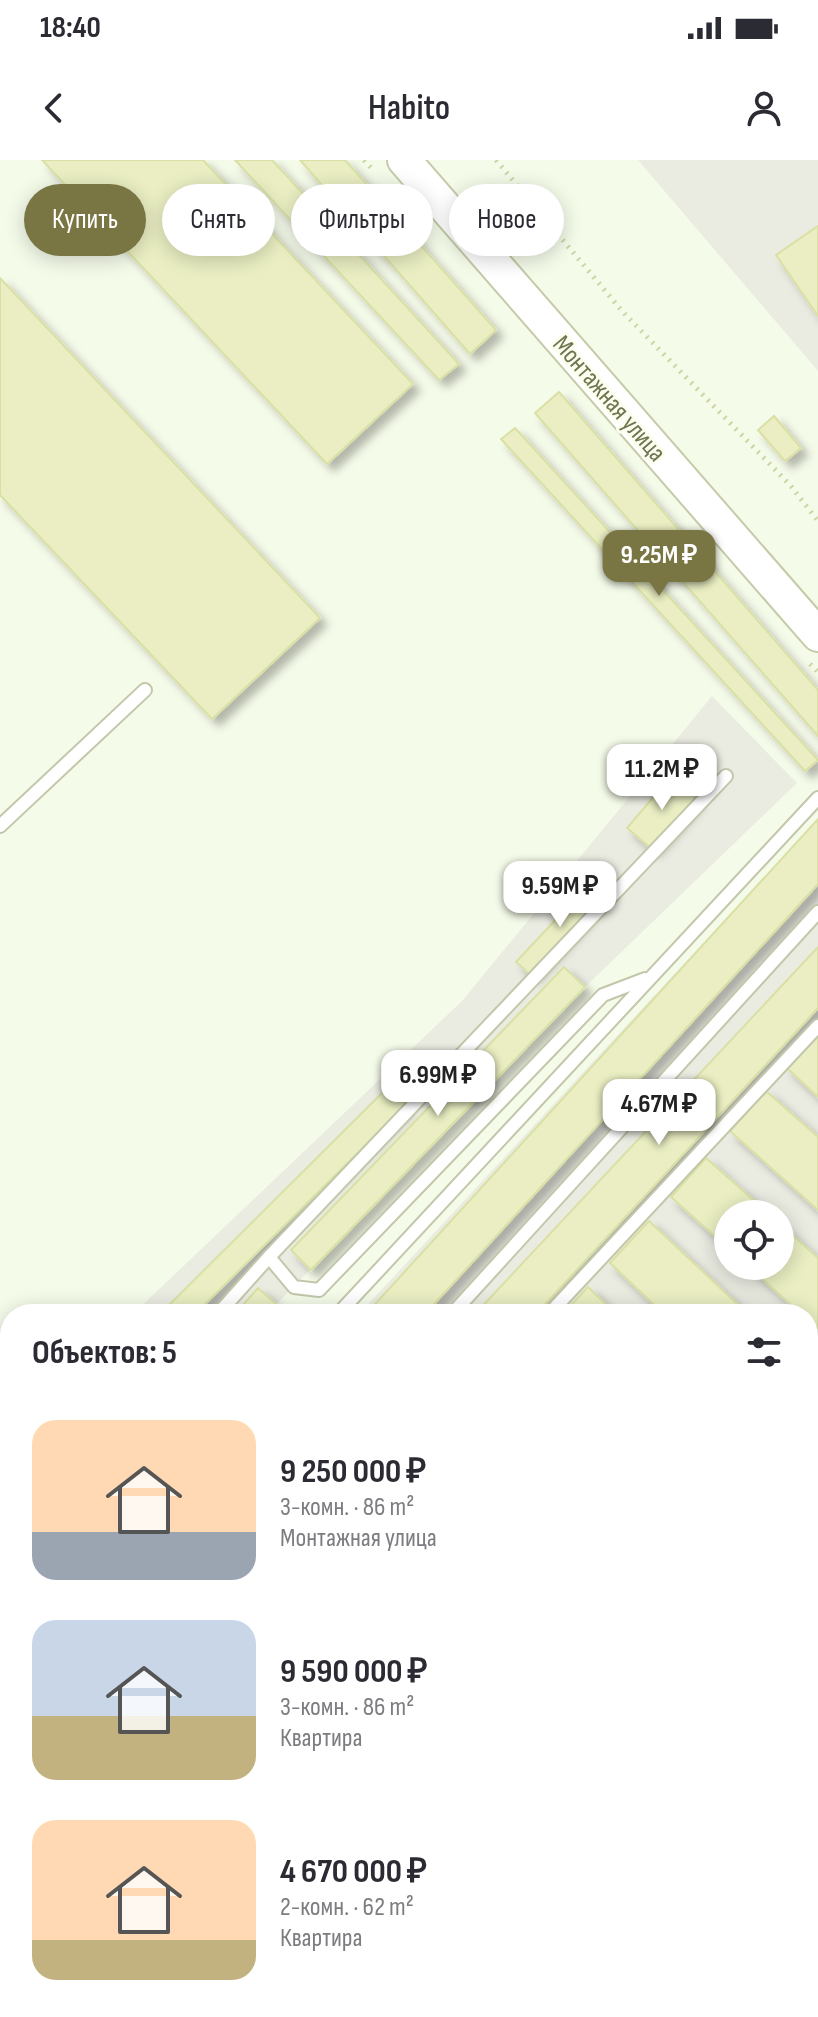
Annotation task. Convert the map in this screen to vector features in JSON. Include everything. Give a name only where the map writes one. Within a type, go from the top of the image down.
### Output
[{"type":"main road","name":"Монтажная улица","points":[[404,160],[818,635]]},
{"type":"lane","points":[[0,826],[145,690]]},
{"type":"lane","points":[[227,1304],[726,776]]},
{"type":"lane","points":[[347,1304],[818,798]]},
{"type":"lane","points":[[461,1304],[818,912]]},
{"type":"lane","points":[[269,1257],[294,1287],[319,1290],[603,995],[648,978]]},
{"type":"lane","points":[[558,1304],[818,1026]]},
{"type":"path","points":[[496,160],[622,311],[790,485],[818,521]]},
{"type":"shaded area","points":[[638,160],[818,160],[818,371]]},
{"type":"shaded area","points":[[712,696],[797,783],[585,987],[277,1304],[144,1304],[462,1001]]},
{"type":"shaded area","points":[[818,819],[818,1304],[368,1304]]},
{"type":"building","points":[[42,160],[203,160],[226,184],[162,184],[162,256],[275,256],[275,237],[413,384],[327,464],[132,256],[146,256],[146,184],[64,184]]},
{"type":"building","points":[[235,160],[272,160],[294,184],[291,184],[291,220],[275,203],[275,184],[257,184]]},
{"type":"building","points":[[300,160],[345,160],[366,184],[321,184]]},
{"type":"building","points":[[818,226],[818,316],[776,255]]},
{"type":"building","points":[[324,256],[360,256],[459,364],[439,380]]},
{"type":"building","points":[[384,256],[430,256],[496,330],[470,354]]},
{"type":"building","points":[[0,278],[320,618],[212,719],[0,495]]},
{"type":"building","points":[[559,392],[818,690],[818,736],[535,413]]},
{"type":"building","points":[[774,416],[801,448],[785,461],[758,430]]},
{"type":"building","points":[[515,428],[818,760],[805,771],[501,439]]},
{"type":"building","points":[[673,774],[696,799],[652,849],[627,828]]},
{"type":"building","points":[[818,819],[818,884],[434,1304],[375,1304]]},
{"type":"building","points":[[590,883],[604,895],[531,975],[516,962]]},
{"type":"building","points":[[818,947],[818,1008],[545,1304],[484,1304]]},
{"type":"building","points":[[564,967],[585,987],[311,1270],[291,1250]]},
{"type":"building","points":[[818,1032],[818,1097],[786,1067]]},
{"type":"building","points":[[388,1087],[406,1105],[205,1304],[170,1304]]},
{"type":"building","points":[[766,1091],[818,1137],[818,1210],[730,1131]]},
{"type":"building","points":[[706,1158],[753,1200],[714,1200],[714,1235],[671,1197]]},
{"type":"building","points":[[649,1221],[737,1304],[653,1304],[610,1263]]},
{"type":"building","points":[[794,1237],[818,1258],[818,1304],[790,1304],[763,1280],[794,1280]]},
{"type":"building","points":[[588,1287],[606,1304],[572,1304]]},
{"type":"building","points":[[258,1288],[276,1304],[244,1304]]}]
